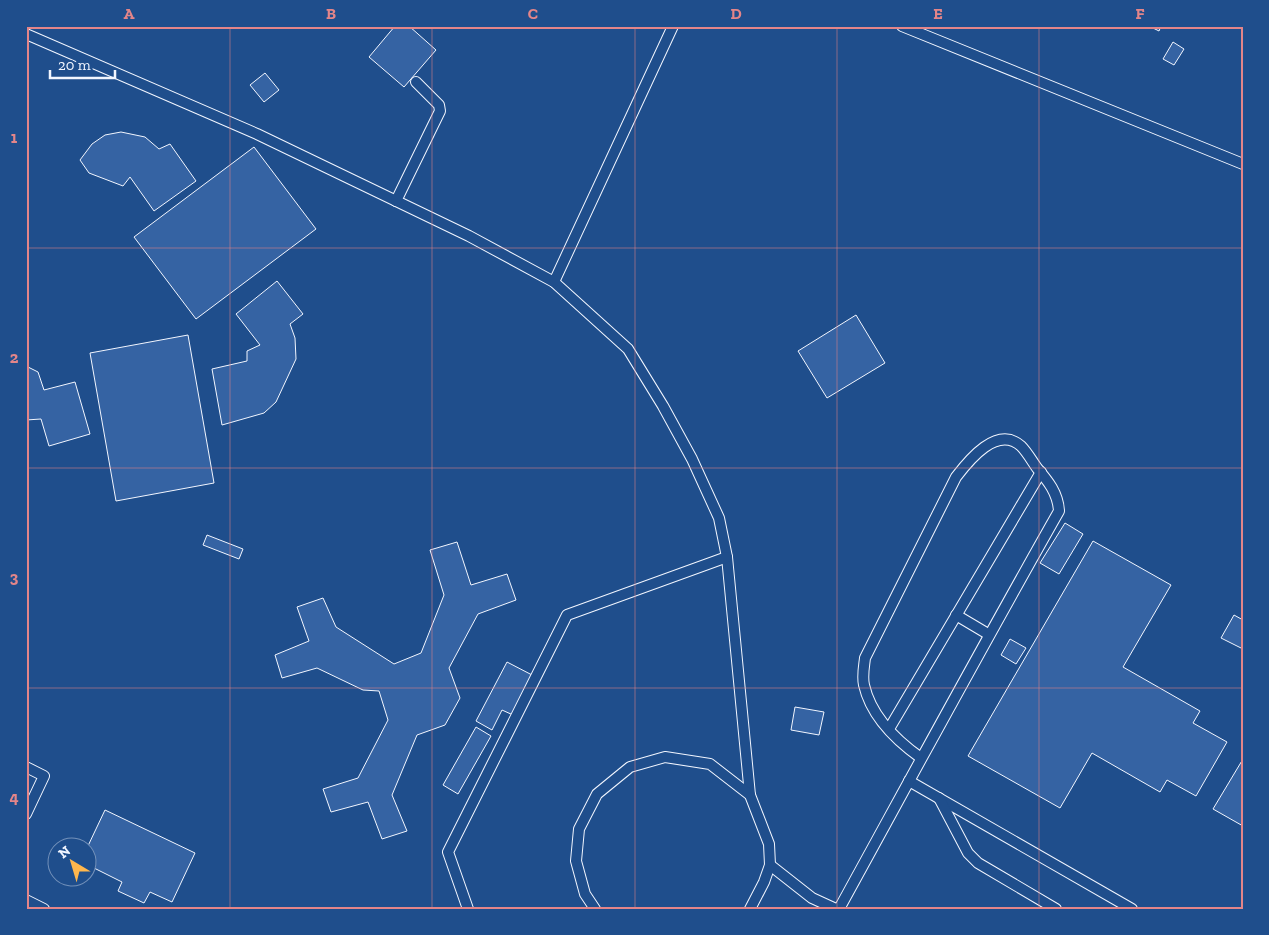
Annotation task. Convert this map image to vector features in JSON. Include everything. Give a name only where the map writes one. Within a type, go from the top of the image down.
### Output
[{"type":"lane","points":[[554,282],[673,26]]},
{"type":"lane","points":[[902,26],[1243,164]]},
{"type":"lane","points":[[26,34],[257,134],[469,236],[554,282],[628,349],[663,406],[692,459],[719,518],[727,557],[750,795],[769,844],[770,865],[764,882],[750,909]]},
{"type":"lane","points":[[396,201],[440,111],[439,105],[416,82]]},
{"type":"lane","points":[[770,865],[812,898],[837,909],[922,758],[988,634],[1059,511],[1059,500],[1052,487],[1021,446],[1012,440],[1001,440],[984,447],[973,456],[956,477],[865,658],[862,675],[871,706],[901,743],[922,758]]},
{"type":"lane","points":[[889,729],[1041,472]]},
{"type":"lane","points":[[468,909],[448,852],[567,615],[727,557]]},
{"type":"lane","points":[[956,615],[988,634]]},
{"type":"lane","points":[[595,909],[585,894],[576,861],[579,829],[597,794],[630,767],[665,757],[710,764],[750,795]]},
{"type":"lane","points":[[26,767],[44,776],[26,814]]},
{"type":"lane","points":[[909,780],[1132,909]]},
{"type":"lane","points":[[938,797],[968,853],[978,863],[1056,909]]},
{"type":"lane","points":[[26,900],[44,909]]},
{"type":"building","points":[[395,26],[409,26],[436,50],[404,87],[369,57]]},
{"type":"building","points":[[1149,26],[1161,26],[1159,31]]},
{"type":"building","points":[[1173,42],[1184,49],[1174,65],[1163,59]]},
{"type":"building","points":[[265,73],[279,90],[264,102],[250,85]]},
{"type":"building","points":[[121,132],[145,137],[159,149],[170,144],[196,181],[154,211],[130,177],[123,186],[89,173],[80,160],[92,144],[105,135]]},
{"type":"building","points":[[254,147],[316,229],[196,319],[134,237]]},
{"type":"building","points":[[277,281],[303,314],[290,324],[295,338],[296,359],[276,402],[264,413],[222,425],[212,369],[247,361],[247,351],[260,345],[236,314]]},
{"type":"building","points":[[856,315],[885,363],[827,398],[798,351]]},
{"type":"building","points":[[188,335],[214,483],[116,501],[90,353]]},
{"type":"building","points":[[26,366],[38,372],[44,390],[75,382],[90,434],[49,446],[41,419],[26,420]]},
{"type":"building","points":[[1065,523],[1083,534],[1059,574],[1040,563]]},
{"type":"building","points":[[207,535],[243,549],[239,559],[203,545]]},
{"type":"building","points":[[1093,541],[1171,585],[1123,667],[1200,711],[1193,723],[1227,742],[1196,796],[1167,780],[1160,792],[1092,753],[1060,808],[968,756]]},
{"type":"building","points":[[457,542],[471,585],[507,574],[516,600],[478,614],[449,668],[460,698],[445,725],[417,735],[392,795],[407,831],[382,839],[368,802],[331,812],[323,789],[358,778],[388,720],[379,691],[363,690],[317,668],[282,678],[275,655],[309,641],[297,607],[323,598],[336,627],[394,664],[421,653],[444,595],[430,550]]},
{"type":"building","points":[[1234,615],[1243,620],[1243,649],[1221,638]]},
{"type":"building","points":[[1010,639],[1026,648],[1016,664],[1001,655]]},
{"type":"building","points":[[507,662],[534,676],[513,715],[502,710],[492,730],[476,721]]},
{"type":"building","points":[[795,707],[824,712],[819,735],[791,730]]},
{"type":"building","points":[[476,727],[491,736],[458,794],[443,785]]},
{"type":"building","points":[[1243,759],[1243,826],[1213,809]]},
{"type":"building","points":[[105,810],[195,853],[172,902],[150,892],[144,903],[118,891],[122,882],[98,870],[98,838],[92,838]]}]
